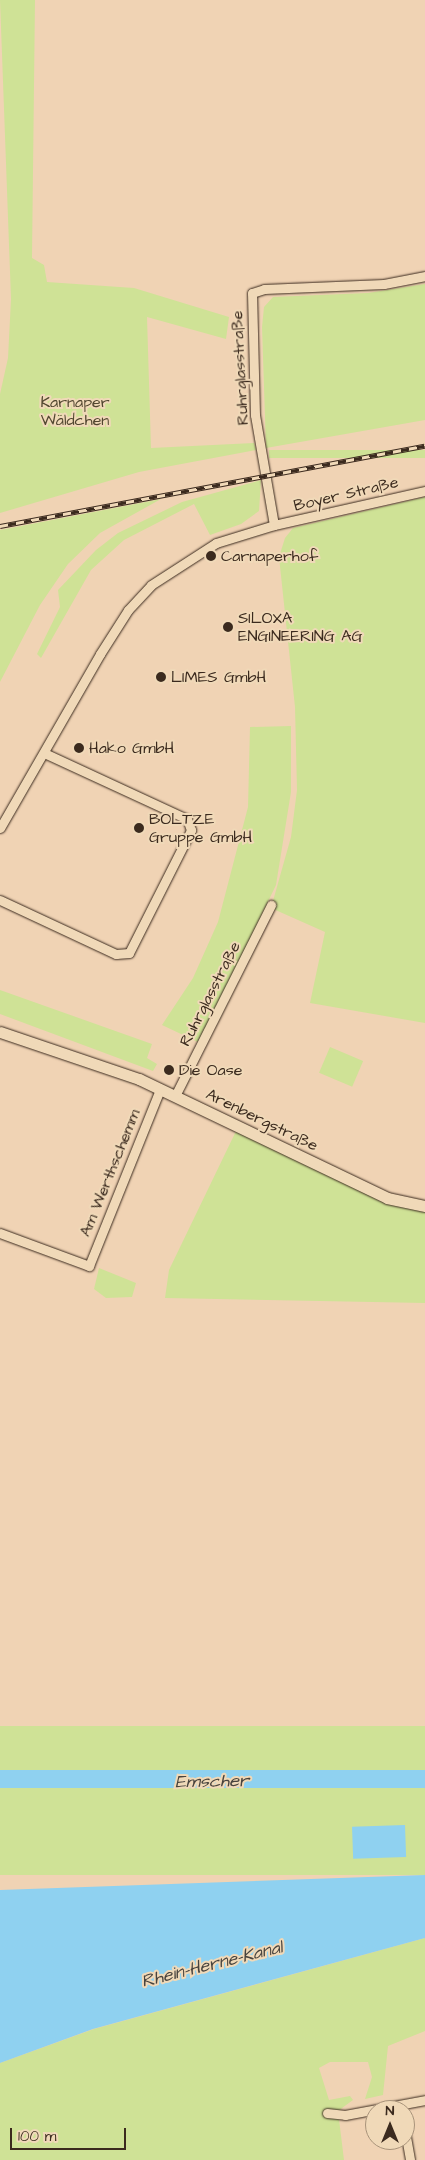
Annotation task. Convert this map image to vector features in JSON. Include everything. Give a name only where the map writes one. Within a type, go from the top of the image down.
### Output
[{"type":"main road","name":"Arenbergstraße","points":[[0,1032],[160,1089],[387,1198],[425,1206]]},
{"type":"street","name":"Ruhrglasstraße","points":[[274,525],[255,416],[252,294],[264,288],[357,287],[425,276]]},
{"type":"street","name":"Boyer Straße","points":[[274,525],[425,491]]},
{"type":"street","points":[[0,828],[123,618],[151,585],[216,543],[274,525]]},
{"type":"street","points":[[0,900],[116,954],[129,953],[192,830],[187,819],[44,753]]},
{"type":"street","name":"Ruhrglasstraße","points":[[175,1096],[271,905]]},
{"type":"street","name":"Am Werthschemm","points":[[0,1233],[87,1267],[160,1089]]},
{"type":"street","points":[[327,2113],[365,2110]]},
{"type":"green space","name":"Karnaper Wäldchen","points":[[0,0],[35,0],[32,258],[44,265],[47,282],[134,288],[229,317],[226,339],[147,317],[151,448],[254,443],[256,450],[139,472],[0,513],[0,394],[8,358],[11,299]]},
{"type":"green space","points":[[425,284],[425,420],[266,448],[262,327],[264,307],[273,297],[368,293]]},
{"type":"green space","points":[[269,450],[425,450],[425,458],[269,458]]},
{"type":"green space","points":[[261,480],[259,511],[241,524],[210,535],[194,504],[124,540],[91,570],[41,658],[37,654],[60,607],[58,590],[96,550],[118,533],[182,502]]},
{"type":"green space","points":[[425,497],[425,1023],[310,1003],[325,932],[271,908],[291,837],[297,790],[295,707],[279,557],[285,538],[293,528]]},
{"type":"green space","points":[[161,499],[100,533],[68,564],[40,605],[0,682],[0,530]]},
{"type":"green space","points":[[291,726],[291,792],[276,885],[200,1043],[162,1025],[193,978],[218,922],[248,807],[250,727]]},
{"type":"green space","points":[[0,990],[152,1044],[147,1058],[157,1064],[153,1071],[0,1014]]},
{"type":"green space","points":[[330,1047],[363,1061],[352,1087],[319,1073]]},
{"type":"green space","points":[[238,1127],[367,1189],[425,1206],[425,1303],[165,1298],[169,1270]]},
{"type":"green space","points":[[99,1268],[136,1283],[132,1297],[106,1298],[94,1289]]},
{"type":"green space","points":[[0,1726],[425,1726],[425,1875],[0,1875]]},
{"type":"green space","points":[[425,1938],[425,2031],[388,2046],[383,2095],[365,2099],[372,2077],[368,2062],[330,2062],[319,2068],[329,2100],[350,2096],[353,2100],[338,2111],[344,2160],[0,2160],[0,2063],[94,2029]]},
{"type":"water","name":"Emscher","points":[[0,1770],[425,1770],[425,1788],[0,1788]]},
{"type":"water","points":[[405,1825],[406,1857],[353,1859],[352,1827]]},
{"type":"water","name":"Rhein-Herne-Kanal","points":[[425,1875],[425,1938],[93,2029],[0,2063],[0,1890]]},
{"type":"railway","points":[[0,526],[425,446]]},
{"type":"place","name":"Carnaperhof","points":[[211,556]]},
{"type":"place","name":"SILOXA ENGINEERING AG","points":[[228,627]]},
{"type":"place","name":"LIMES GmbH","points":[[161,677]]},
{"type":"place","name":"Hako GmbH","points":[[79,748]]},
{"type":"place","name":"BOLTZE Gruppe GmbH","points":[[139,828]]},
{"type":"place","name":"Die Oase","points":[[169,1070]]}]
